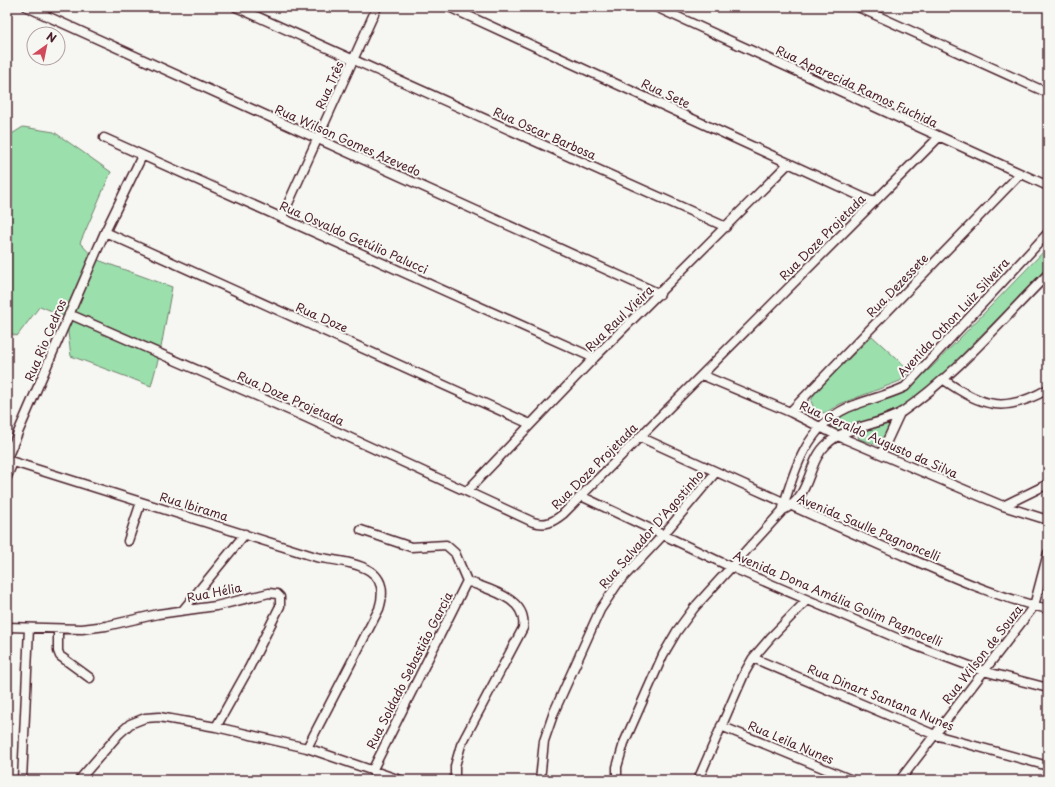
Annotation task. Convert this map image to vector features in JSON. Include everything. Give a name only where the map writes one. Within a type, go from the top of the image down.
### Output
[{"type":"street","name":"Rua Wilson Gomes Azevedo","points":[[27,7],[660,294]]},
{"type":"street","name":"Rua Oscar Barbosa","points":[[236,7],[726,227]]},
{"type":"street","name":"Rua Três","points":[[282,217],[377,7]]},
{"type":"street","name":"Rua Sete","points":[[449,7],[873,202]]},
{"type":"street","name":"Rua Aparecida Ramos Fuchida","points":[[656,7],[1048,186]]},
{"type":"street","points":[[858,7],[1048,93]]},
{"type":"street","name":"Rua Doze Projetada","points":[[69,314],[298,414],[541,524],[555,521],[581,496],[939,137]]},
{"type":"street","name":"Rua Osvaldo Getúlio Palucci","points":[[104,138],[594,358]]},
{"type":"street","name":"Rua Rio Cedros","points":[[7,477],[9,460],[69,314],[105,232],[142,156]]},
{"type":"street","name":"Rua Raul Vieira","points":[[467,491],[594,358],[660,294],[789,163]]},
{"type":"street","name":"Rua Dezessete","points":[[790,412],[1020,174]]},
{"type":"street","name":"Rua Doze","points":[[105,232],[530,424]]},
{"type":"street","name":"Avenida Othon Luiz Silveira","points":[[786,507],[803,452],[819,426],[831,416],[848,408],[890,394],[905,387],[916,377],[1048,233]]},
{"type":"street","name":"Avenida Othon Luiz Silveira","points":[[617,780],[617,767],[624,743],[663,654],[677,631],[694,608],[786,507],[799,499],[819,455],[826,444],[838,436],[900,413],[944,380],[1048,274]]},
{"type":"street","name":"Rua Geraldo Augusto da Silva","points":[[702,375],[790,412],[838,436],[1003,506],[1048,520]]},
{"type":"street","points":[[944,380],[959,391],[983,402],[1000,405],[1015,405],[1048,390]]},
{"type":"street","points":[[881,454],[900,413]]},
{"type":"street","name":"Avenida Saulle Pagnoncelli","points":[[640,437],[716,472],[786,507],[986,589],[1034,606],[1048,609]]},
{"type":"street","name":"Rua Ibirama","points":[[9,460],[316,557],[364,567],[373,572],[379,580],[382,588],[383,597],[379,609],[307,748]]},
{"type":"street","name":"Rua Salvador D'Agostinho","points":[[540,780],[544,742],[554,712],[600,610],[618,583],[664,534],[716,472]]},
{"type":"street","points":[[1003,506],[1048,484]]},
{"type":"street","name":"Avenida Dona Amália Golim Pagnocelli","points":[[581,496],[731,567],[906,642],[983,671],[1048,688]]},
{"type":"street","points":[[128,541],[141,502]]},
{"type":"street","points":[[361,530],[411,547],[446,545],[455,553],[467,581],[509,599],[518,605],[524,620],[523,628],[461,745],[455,766],[455,780]]},
{"type":"street","points":[[183,610],[245,534]]},
{"type":"street","name":"Rua Wilson de Souza","points":[[900,780],[1034,606],[1048,553]]},
{"type":"street","name":"Rua Soldado Sebastião Garcia","points":[[372,771],[467,581]]},
{"type":"street","name":"Rua Hélia","points":[[7,627],[58,629],[106,626],[183,610],[216,606],[269,593],[277,594],[280,597],[280,606],[246,674],[216,727]]},
{"type":"street","points":[[698,780],[745,672],[754,658],[807,600]]},
{"type":"street","points":[[22,780],[29,628]]},
{"type":"street","points":[[58,629],[58,651],[60,656],[90,678]]},
{"type":"street","name":"Rua Dinart Santana Nunes","points":[[754,658],[935,735],[1048,766]]},
{"type":"street","points":[[79,780],[119,734],[130,724],[145,718],[159,717],[216,727],[307,748],[400,780]]},
{"type":"street","name":"Rua Leila Nunes","points":[[721,726],[852,780]]},
{"type":"green space","points":[[23,127],[54,132],[111,172],[80,243],[95,259],[172,287],[160,353],[151,386],[71,356],[66,317],[40,306],[17,336],[7,332],[7,137]]},
{"type":"green space","points":[[1048,247],[1048,267],[941,376],[915,399],[898,409],[840,431],[832,428],[832,422],[843,414],[895,396],[907,389],[932,367]]},
{"type":"green space","points":[[872,336],[910,371],[900,381],[840,404],[825,413],[815,411],[811,401],[815,392]]},
{"type":"green space","points":[[888,422],[891,424],[881,446],[859,439],[858,435],[861,431]]}]
